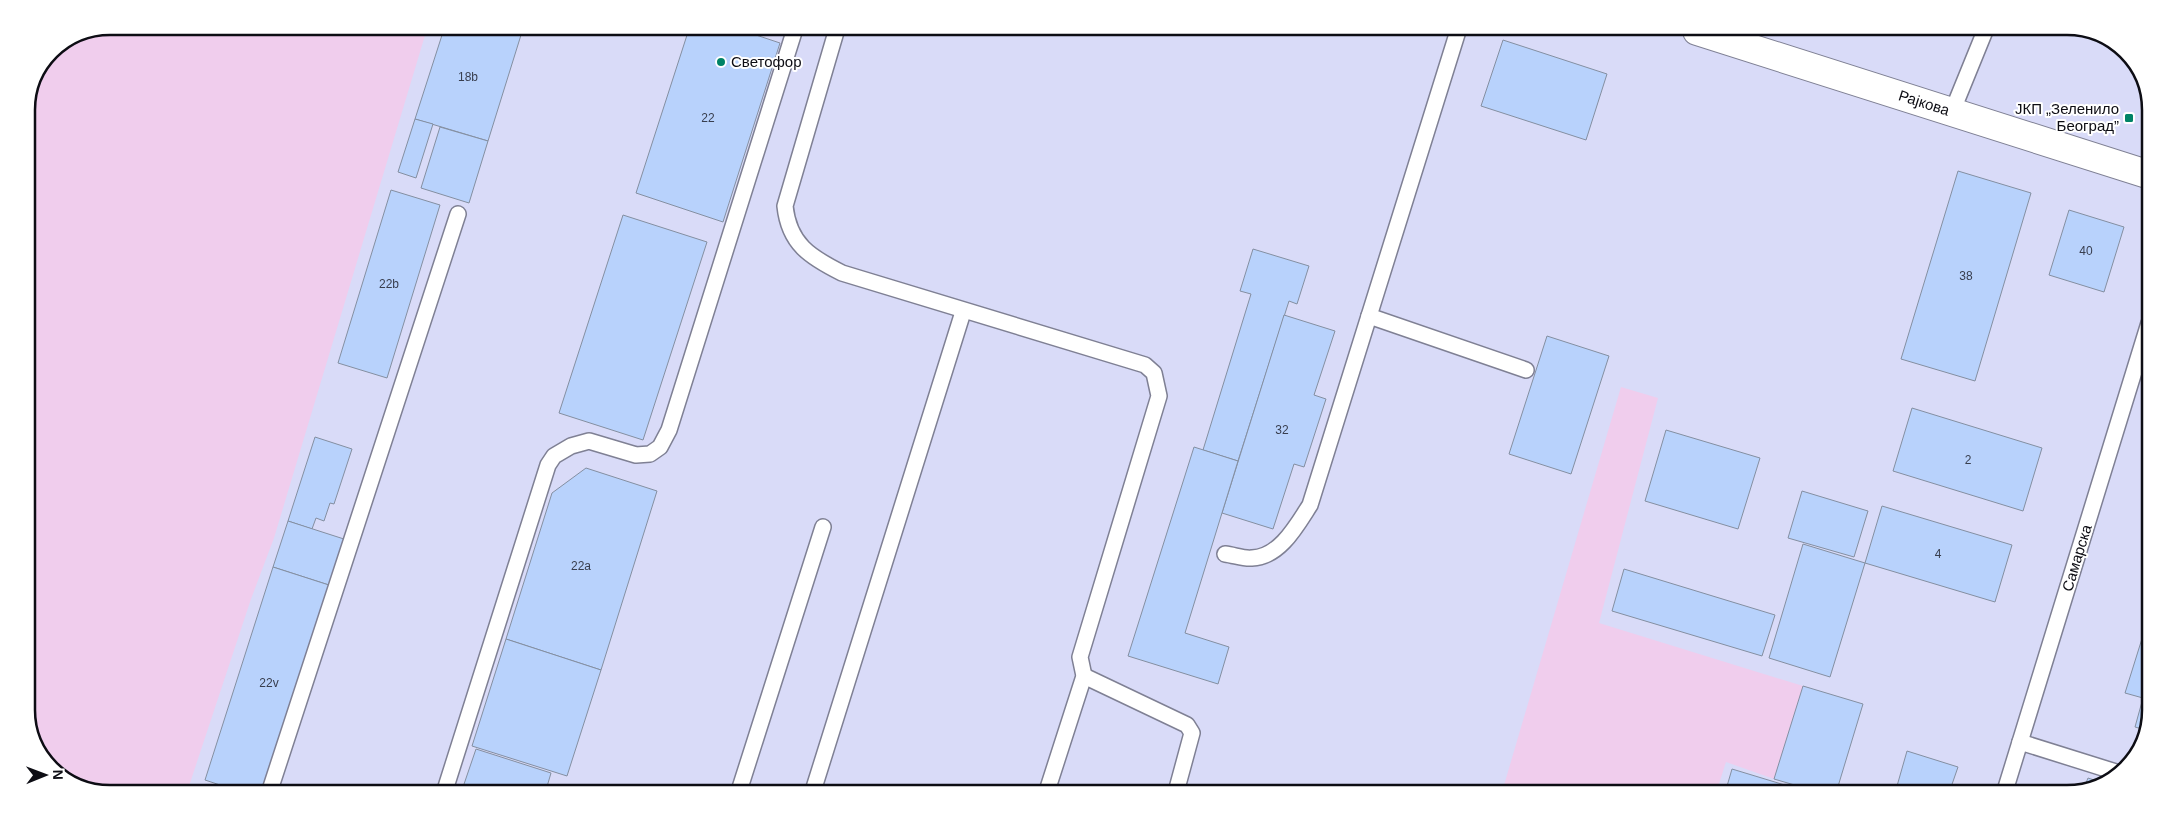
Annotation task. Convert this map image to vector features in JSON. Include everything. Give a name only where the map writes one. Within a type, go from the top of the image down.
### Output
[{"type":"street","name":"Рајкова","points":[[1710,35],[2142,173]]},
{"type":"lane","points":[[448,785],[548,464],[554,456],[570,446],[589,440],[636,456],[650,454],[660,447],[669,430],[793,35]]},
{"type":"lane","points":[[835,35],[785,206],[786,218],[796,242],[815,259],[842,274],[963,312],[1145,365],[1154,373],[1158,396],[1080,657],[1084,676],[1049,785]]},
{"type":"lane","points":[[1225,554],[1252,558],[1267,555],[1289,536],[1310,505],[1457,35]]},
{"type":"lane","points":[[1952,112],[1983,35]]},
{"type":"lane","points":[[272,785],[458,214]]},
{"type":"lane","points":[[815,785],[963,312]]},
{"type":"lane","points":[[1369,316],[1526,370]]},
{"type":"lane","name":"Самарска","points":[[2007,785],[2142,345]]},
{"type":"lane","points":[[742,785],[823,527]]},
{"type":"lane","points":[[1084,676],[1187,725],[1192,733],[1191,742],[1178,785]]},
{"type":"lane","points":[[2020,742],[2111,770]]},
{"type":"shaded area","points":[[110,35],[2067,35],[2091,39],[2109,48],[2127,64],[2136,81],[2142,105],[2142,710],[2138,734],[2127,756],[2109,772],[2096,779],[2067,785],[110,785],[86,781],[70,774],[70,750],[46,750],[36,725],[35,715],[36,95],[48,68],[57,57],[81,41],[95,36]]},
{"type":"shaded area","points":[[110,35],[425,35],[274,538],[251,599],[189,785],[110,785],[86,781],[70,774],[70,750],[46,750],[36,725],[35,715],[35,110],[36,95],[48,68],[68,48],[81,41],[95,36]]},
{"type":"shaded area","points":[[1621,387],[1658,398],[1599,623],[1803,686],[1774,779],[1726,762],[1719,785],[1504,785]]},
{"type":"building","points":[[442,35],[521,35],[488,141],[415,119]]},
{"type":"building","points":[[687,35],[756,35],[780,43],[723,222],[636,193]]},
{"type":"building","points":[[1503,40],[1607,74],[1586,140],[1481,106]]},
{"type":"building","points":[[415,119],[433,124],[416,178],[398,172]]},
{"type":"building","points":[[440,127],[488,141],[469,203],[421,188]]},
{"type":"building","points":[[1958,171],[2031,193],[1975,381],[1901,359]]},
{"type":"building","points":[[391,190],[440,205],[387,378],[338,363]]},
{"type":"building","points":[[2069,210],[2124,227],[2104,292],[2049,275]]},
{"type":"building","points":[[623,215],[707,242],[643,440],[559,413]]},
{"type":"building","points":[[1253,249],[1309,266],[1297,304],[1289,301],[1238,461],[1203,450],[1251,294],[1240,291]]},
{"type":"building","points":[[1284,315],[1335,331],[1314,395],[1326,399],[1304,467],[1294,464],[1273,529],[1222,513]]},
{"type":"building","points":[[1547,336],[1609,356],[1571,474],[1509,454]]},
{"type":"building","points":[[1912,408],[2042,448],[2023,511],[1893,471]]},
{"type":"building","points":[[1666,430],[1760,458],[1738,529],[1645,501]]},
{"type":"building","points":[[315,437],[352,449],[334,504],[330,503],[324,521],[316,518],[312,529],[288,521]]},
{"type":"building","points":[[1194,447],[1238,461],[1185,633],[1229,647],[1218,684],[1128,656]]},
{"type":"building","points":[[586,468],[657,491],[601,670],[506,639],[552,493]]},
{"type":"building","points":[[1802,491],[1868,511],[1854,557],[1788,538]]},
{"type":"building","points":[[1882,506],[2012,545],[1995,602],[1865,563]]},
{"type":"building","points":[[288,521],[347,540],[332,586],[273,567]]},
{"type":"building","points":[[1803,544],[1865,563],[1830,677],[1769,658]]},
{"type":"building","points":[[273,567],[332,586],[269,785],[220,785],[205,780]]},
{"type":"building","points":[[1624,569],[1775,615],[1762,656],[1612,611]]},
{"type":"building","points":[[506,639],[601,670],[567,776],[472,746]]},
{"type":"building","points":[[2142,639],[2142,698],[2125,693]]},
{"type":"building","points":[[1803,686],[1863,704],[1838,785],[1795,785],[1774,779]]},
{"type":"building","points":[[2142,702],[2139,728],[2135,727]]},
{"type":"building","points":[[476,749],[551,773],[547,785],[464,785]]},
{"type":"building","points":[[1907,751],[1958,767],[1952,785],[1897,785]]},
{"type":"building","points":[[1732,769],[1785,785],[1727,785]]},
{"type":"place","name":"Светофор","points":[[721,62]]},
{"type":"place","name":"ЈКП „Зеленило Београд”","points":[[2129,118]]}]
